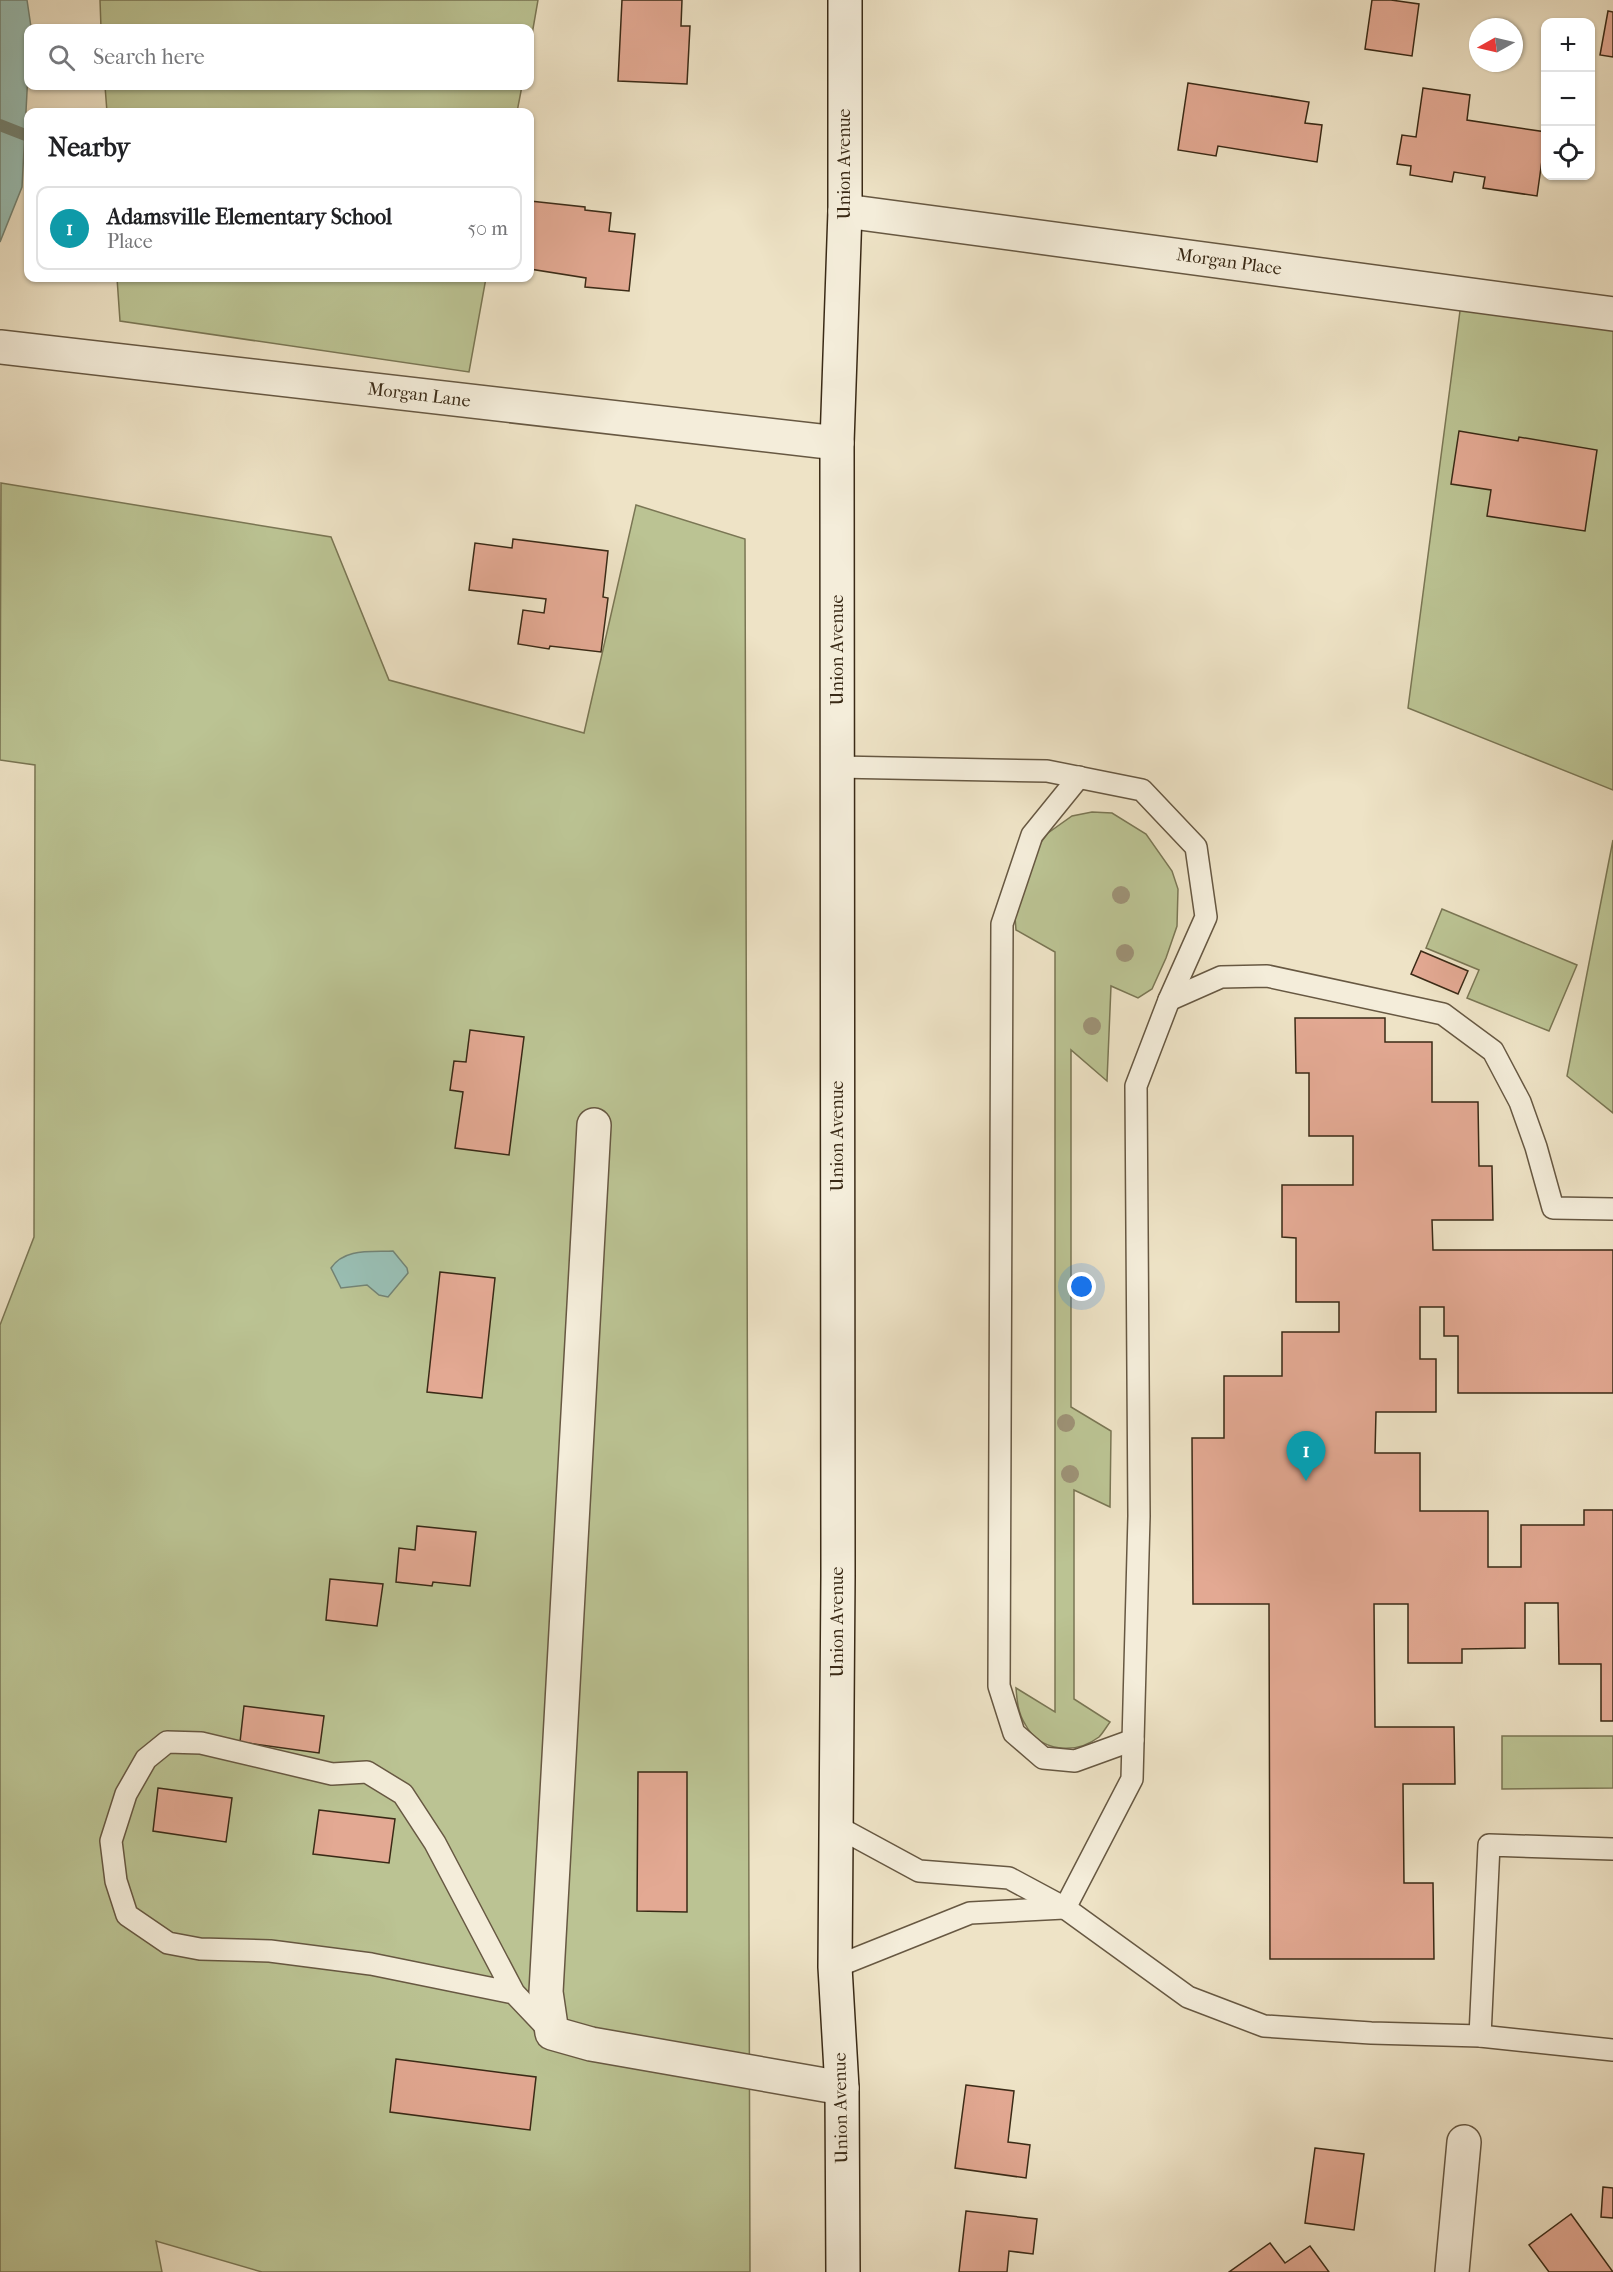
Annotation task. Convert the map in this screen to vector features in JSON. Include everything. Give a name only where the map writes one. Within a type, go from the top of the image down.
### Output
[{"type":"street","name":"Union Avenue","points":[[843,2272],[842,2088],[836,1968],[837,443],[845,211],[845,0]]},
{"type":"street","name":"Morgan Place","points":[[845,211],[1613,314]]},
{"type":"street","name":"Morgan Lane","points":[[0,347],[837,443]]},
{"type":"street","points":[[594,1125],[546,1992],[552,2033],[591,2044],[842,2088]]},
{"type":"street","points":[[1452,2272],[1464,2142]]},
{"type":"lane","points":[[837,767],[1047,771],[1142,790],[1196,848],[1206,917],[1169,1000],[1136,1086],[1139,1516],[1132,1779],[1065,1908]]},
{"type":"lane","points":[[1079,777],[1032,835],[1002,924],[999,1686],[1014,1732],[1043,1758],[1075,1761],[1133,1740]]},
{"type":"lane","points":[[1169,1000],[1221,977],[1267,975],[1443,1014],[1493,1051],[1520,1102],[1536,1147],[1553,1208],[1613,1209]]},
{"type":"lane","points":[[514,1993],[371,1964],[270,1951],[200,1949],[168,1943],[127,1915],[116,1881],[111,1841],[126,1794],[146,1759],[167,1742],[201,1743],[332,1774],[368,1772],[403,1794],[435,1844],[514,1993],[552,2033]]},
{"type":"lane","points":[[836,1826],[919,1871],[1009,1878],[1065,1908],[1188,1997],[1264,2026],[1371,2033],[1480,2036],[1613,2050]]},
{"type":"lane","points":[[1480,2036],[1489,1845],[1613,1849]]},
{"type":"lane","points":[[836,1968],[970,1913],[1065,1908]]},
{"type":"green space","points":[[100,0],[538,0],[534,24],[101,24]]},
{"type":"green space","points":[[105,90],[521,90],[518,108],[107,108]]},
{"type":"green space","points":[[117,282],[485,282],[469,372],[120,321]]},
{"type":"green space","points":[[1463,288],[1613,311],[1613,790],[1408,708]]},
{"type":"green space","points":[[1,483],[331,537],[389,680],[584,733],[636,505],[745,539],[750,2272],[262,2272],[156,2241],[162,2272],[0,2272],[0,1325],[34,1237],[35,765],[0,760]]},
{"type":"green space","points":[[1092,812],[1112,813],[1146,834],[1172,871],[1178,889],[1177,926],[1152,989],[1138,998],[1111,986],[1107,1081],[1071,1050],[1071,1407],[1111,1431],[1110,1507],[1074,1490],[1074,1699],[1110,1722],[1099,1737],[1090,1743],[1059,1748],[1040,1740],[1025,1724],[1017,1702],[1016,1688],[1055,1712],[1055,952],[1016,930],[1015,917],[1035,850],[1048,833],[1072,816]]},
{"type":"green space","points":[[1613,840],[1613,1113],[1567,1076]]},
{"type":"green space","points":[[1442,909],[1577,965],[1549,1031],[1467,998],[1479,970],[1426,948]]},
{"type":"green space","points":[[1502,1736],[1613,1736],[1613,1788],[1502,1789]]},
{"type":"water","points":[[0,0],[27,0],[31,24],[24,24],[24,90],[27,90],[26,108],[24,108],[22,187],[0,242]]},
{"type":"water","points":[[393,1251],[407,1268],[408,1273],[388,1297],[379,1295],[367,1285],[341,1288],[331,1268],[343,1257],[351,1254]]},
{"type":"building","points":[[622,0],[682,0],[681,26],[690,26],[687,84],[618,81]]},
{"type":"building","points":[[1372,0],[1419,4],[1412,56],[1365,49]]},
{"type":"building","points":[[1608,11],[1613,12],[1613,57],[1600,55]]},
{"type":"building","points":[[1188,83],[1309,102],[1305,123],[1322,125],[1317,162],[1218,146],[1216,156],[1178,150]]},
{"type":"building","points":[[1423,88],[1470,95],[1467,120],[1541,131],[1541,168],[1537,196],[1483,188],[1485,177],[1454,172],[1452,182],[1410,175],[1411,166],[1397,164],[1402,135],[1416,137]]},
{"type":"building","points":[[534,201],[585,207],[585,210],[611,213],[609,231],[635,234],[629,291],[585,287],[586,278],[534,270]]},
{"type":"building","points":[[1459,431],[1518,441],[1519,437],[1597,450],[1585,531],[1487,516],[1491,490],[1451,484]]},
{"type":"building","points":[[513,539],[608,551],[603,597],[608,598],[601,652],[550,646],[549,649],[518,644],[523,610],[544,613],[546,599],[469,590],[475,543],[512,548]]},
{"type":"building","points":[[1421,951],[1468,971],[1458,994],[1411,974]]},
{"type":"building","points":[[1295,1018],[1385,1018],[1385,1042],[1432,1042],[1432,1102],[1478,1102],[1479,1166],[1492,1166],[1493,1220],[1432,1220],[1433,1250],[1613,1250],[1613,1393],[1458,1393],[1458,1336],[1444,1336],[1444,1307],[1420,1307],[1420,1359],[1436,1359],[1436,1412],[1376,1412],[1375,1453],[1420,1453],[1420,1511],[1488,1511],[1488,1567],[1521,1567],[1521,1525],[1584,1525],[1584,1510],[1613,1510],[1613,1721],[1601,1721],[1601,1664],[1559,1664],[1558,1603],[1525,1603],[1525,1648],[1462,1649],[1462,1663],[1408,1663],[1408,1604],[1374,1604],[1375,1727],[1454,1727],[1455,1784],[1403,1784],[1404,1883],[1433,1883],[1434,1959],[1270,1959],[1269,1604],[1193,1604],[1192,1438],[1224,1438],[1224,1376],[1282,1376],[1282,1332],[1339,1332],[1339,1302],[1296,1302],[1296,1238],[1282,1237],[1282,1185],[1353,1185],[1353,1136],[1309,1136],[1309,1073],[1296,1073]]},
{"type":"building","points":[[470,1030],[524,1037],[509,1155],[455,1148],[463,1092],[450,1090],[454,1061],[466,1062]]},
{"type":"building","points":[[440,1272],[495,1278],[482,1398],[427,1392]]},
{"type":"building","points":[[417,1526],[476,1532],[470,1586],[433,1582],[432,1586],[396,1582],[399,1548],[415,1550]]},
{"type":"building","points":[[330,1579],[383,1584],[377,1626],[326,1620]]},
{"type":"building","points":[[244,1706],[324,1716],[319,1753],[240,1742]]},
{"type":"building","points":[[638,1772],[687,1772],[687,1912],[637,1911]]},
{"type":"building","points":[[158,1788],[232,1798],[226,1842],[153,1831]]},
{"type":"building","points":[[319,1810],[395,1819],[389,1863],[313,1854]]},
{"type":"building","points":[[396,2059],[536,2077],[530,2130],[390,2112]]},
{"type":"building","points":[[966,2085],[1014,2091],[1008,2142],[1030,2145],[1026,2178],[955,2168]]},
{"type":"building","points":[[1315,2148],[1364,2154],[1354,2230],[1305,2223]]},
{"type":"building","points":[[1603,2187],[1613,2188],[1613,2218],[1601,2217]]},
{"type":"building","points":[[966,2211],[1037,2219],[1033,2254],[1009,2251],[1007,2272],[959,2272]]},
{"type":"building","points":[[1571,2214],[1613,2272],[1549,2272],[1529,2245]]},
{"type":"building","points":[[1270,2243],[1285,2263],[1310,2246],[1329,2272],[1229,2272]]},
{"type":"waterway","points":[[0,125],[24,134]]},
{"type":"place","name":"Adamsville Elementary School","points":[[1306,1481]]}]
